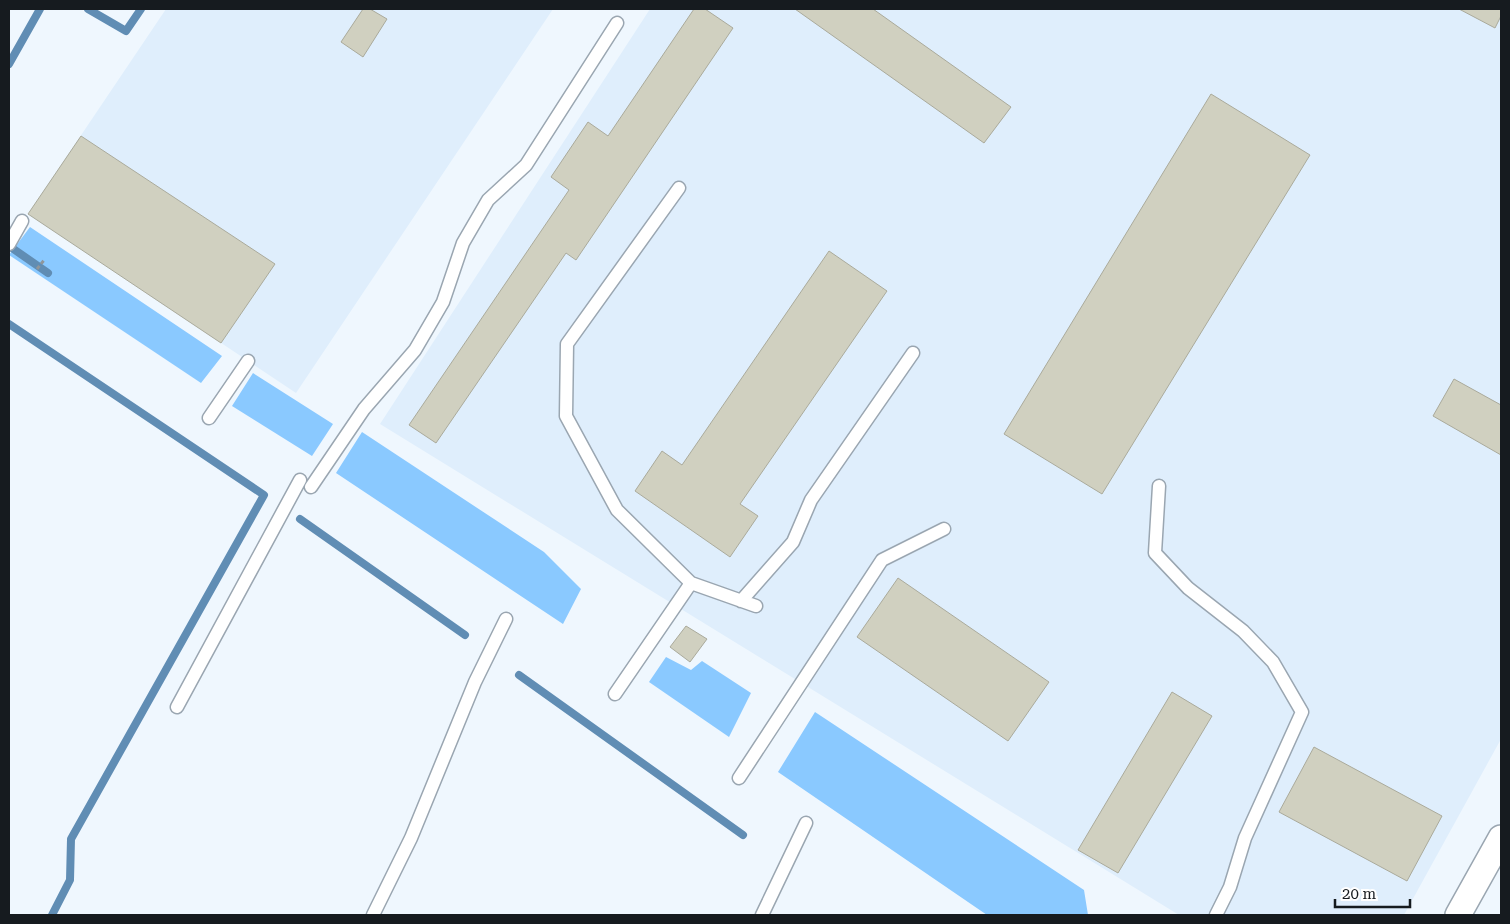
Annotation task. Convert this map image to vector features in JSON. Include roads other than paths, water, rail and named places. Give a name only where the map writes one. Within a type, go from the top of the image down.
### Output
[{"type":"street","points":[[1458,915],[1501,838]]},
{"type":"lane","points":[[177,707],[305,484],[364,409],[415,350],[442,302],[463,243],[488,200],[526,165],[617,23]]},
{"type":"lane","points":[[679,188],[567,344],[566,416],[617,510],[691,583],[756,606]]},
{"type":"lane","points":[[9,244],[22,221]]},
{"type":"lane","points":[[741,601],[793,542],[811,500],[913,353]]},
{"type":"lane","points":[[209,418],[248,361]]},
{"type":"lane","points":[[1159,486],[1155,553],[1188,588],[1243,631],[1273,662],[1302,712],[1244,838],[1230,887],[1216,915]]},
{"type":"lane","points":[[739,778],[882,560],[944,529]]},
{"type":"lane","points":[[615,694],[691,583]]},
{"type":"lane","points":[[373,915],[411,838],[474,682],[506,620]]},
{"type":"lane","points":[[762,915],[806,823]]},
{"type":"waterway","points":[[9,64],[40,9]]},
{"type":"waterway","points":[[88,9],[126,31],[141,9]]},
{"type":"waterway","points":[[12,248],[48,273]]},
{"type":"waterway","points":[[9,324],[264,495],[71,839],[70,880],[52,915]]},
{"type":"waterway","points":[[300,519],[465,635]]},
{"type":"waterway","points":[[519,675],[743,835]]}]
